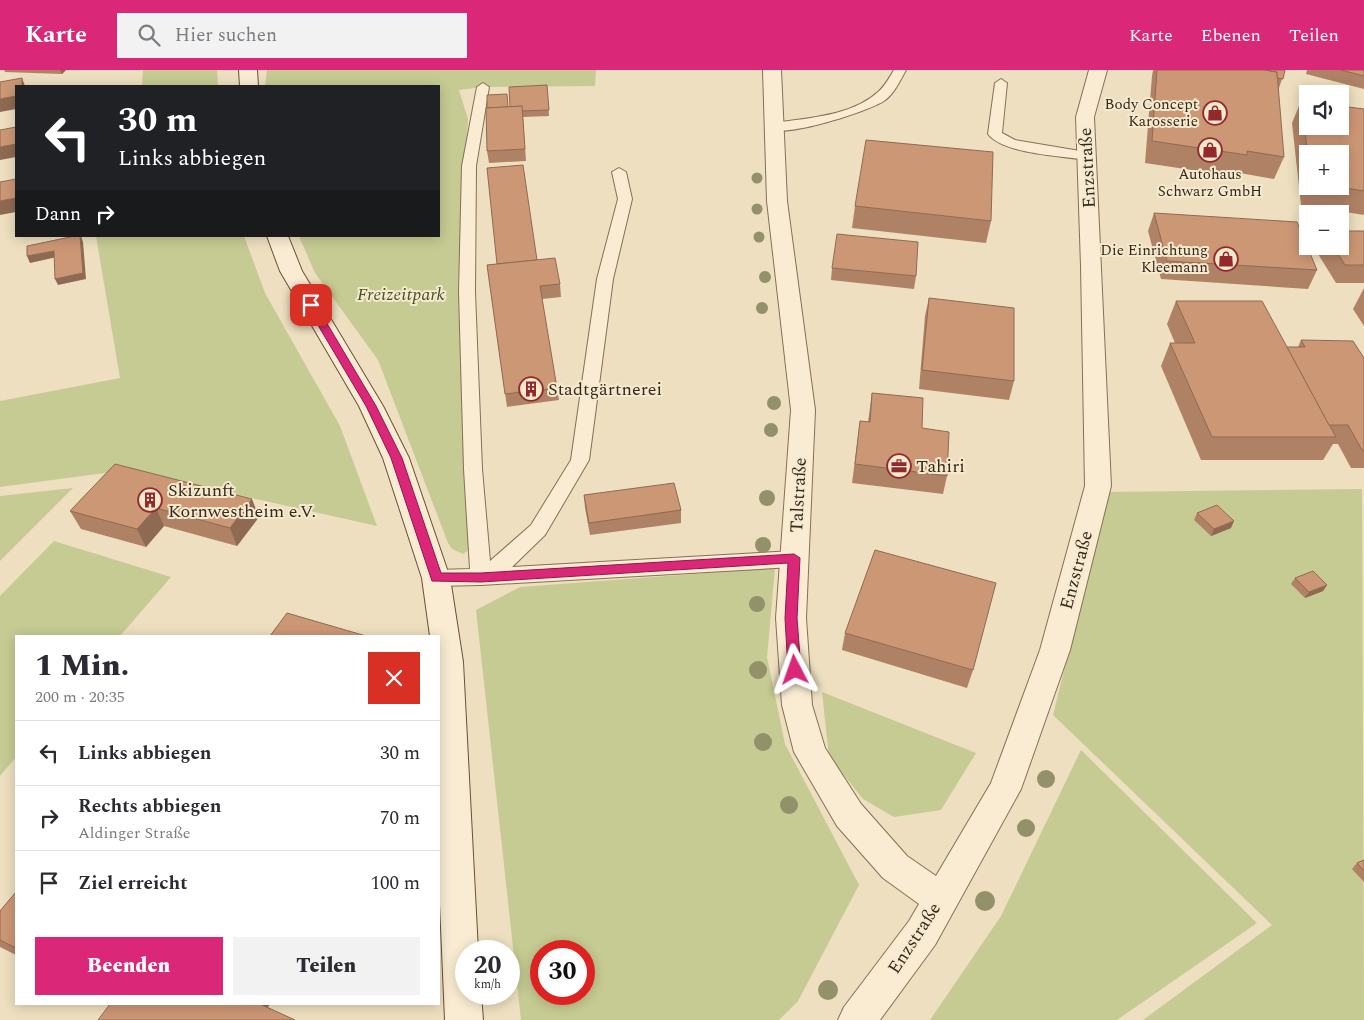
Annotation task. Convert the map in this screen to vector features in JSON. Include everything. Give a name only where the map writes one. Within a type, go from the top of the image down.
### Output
[{"type":"street","points":[[248,70],[249,85]]},
{"type":"street","name":"Talstraße","points":[[772,70],[777,201],[803,410],[791,618],[797,705],[810,752],[849,815],[895,867],[940,899]]},
{"type":"street","name":"Enzstraße","points":[[857,1020],[922,933],[940,899],[1006,789],[1054,650],[1098,486],[1085,117],[1098,70]]},
{"type":"street","points":[[277,237],[291,271],[371,406],[396,458],[436,578],[448,662],[454,845],[464,1020]]},
{"type":"lane","points":[[774,127],[820,120],[880,98],[892,86],[900,70]]},
{"type":"lane","points":[[1001,83],[995,134],[1002,140],[1012,144],[1087,156]]},
{"type":"lane","points":[[481,577],[472,470],[467,292],[469,166],[483,87]]},
{"type":"lane","points":[[481,577],[505,562],[538,530],[580,460],[605,279],[619,230],[625,199],[619,172]]},
{"type":"lane","points":[[436,578],[481,577],[794,558]]},
{"type":"green space","points":[[143,70],[217,70],[218,85],[142,85]]},
{"type":"green space","name":"Freizeitpark","points":[[267,70],[596,70],[595,86],[483,87],[459,90],[468,119],[458,288],[469,550],[463,554],[452,549],[448,543],[378,360],[315,273],[299,237],[440,237],[440,85],[265,85]]},
{"type":"green space","points":[[96,237],[244,237],[265,293],[340,426],[377,526],[127,470],[0,487],[0,401],[120,378]]},
{"type":"green space","points":[[73,488],[0,561],[0,496]]},
{"type":"green space","points":[[1362,489],[1364,1020],[1143,1020],[1272,925],[1053,715],[1108,492]]},
{"type":"green space","points":[[54,541],[171,577],[121,635],[15,635],[15,758],[0,776],[0,596]]},
{"type":"green space","points":[[775,568],[767,657],[785,744],[859,885],[798,1001],[779,1020],[521,1020],[520,940],[512,940],[476,610],[520,587]]},
{"type":"green space","points":[[822,692],[976,753],[941,810],[894,817],[863,799],[829,757]]},
{"type":"green space","points":[[1081,750],[1257,923],[1117,1020],[930,1020],[1001,916]]},
{"type":"building","points":[[1157,70],[1265,70],[1277,72],[1284,157],[1247,151],[1247,155],[1152,141]]},
{"type":"building","points":[[1265,70],[1285,70],[1283,79],[1277,78],[1277,72]]},
{"type":"building","points":[[1341,70],[1364,70],[1364,76]]},
{"type":"building","points":[[22,78],[22,85],[15,85],[15,96],[0,99],[0,82]]},
{"type":"building","points":[[547,85],[549,110],[522,111],[522,106],[510,107],[509,87]]},
{"type":"building","points":[[507,94],[508,107],[487,108],[487,95]]},
{"type":"building","points":[[522,106],[525,149],[487,151],[486,108]]},
{"type":"building","points":[[1349,107],[1364,109],[1364,191],[1349,189],[1349,145],[1307,145],[1305,135],[1349,135]]},
{"type":"building","points":[[15,127],[15,144],[0,147],[0,130]]},
{"type":"building","points":[[866,140],[993,152],[991,221],[855,206]]},
{"type":"building","points":[[523,165],[537,260],[497,264],[487,168]]},
{"type":"building","points":[[15,179],[15,198],[0,201],[0,182]]},
{"type":"building","points":[[1154,213],[1297,222],[1299,227],[1299,255],[1311,255],[1317,270],[1167,261]]},
{"type":"building","points":[[1349,231],[1364,231],[1364,265],[1345,265],[1339,255],[1349,255]]},
{"type":"building","points":[[837,234],[918,242],[916,276],[832,268]]},
{"type":"building","points":[[70,237],[80,237],[83,273],[55,279],[54,251],[27,256],[27,246]]},
{"type":"building","points":[[555,258],[560,284],[540,286],[557,388],[505,394],[487,265]]},
{"type":"building","points":[[929,298],[1014,308],[1014,381],[922,370]]},
{"type":"building","points":[[1176,301],[1262,301],[1336,437],[1212,437],[1170,343],[1195,343]]},
{"type":"building","points":[[1301,340],[1353,341],[1364,358],[1364,450],[1362,450],[1348,425],[1329,425],[1287,347],[1305,347]]},
{"type":"building","name":"Tahiri","points":[[872,393],[923,398],[922,428],[949,432],[947,476],[855,464],[860,421],[870,422]]},
{"type":"building","points":[[115,464],[252,499],[230,528],[156,508],[137,529],[70,511]]},
{"type":"building","points":[[674,483],[681,510],[589,523],[584,495]]},
{"type":"building","points":[[1217,505],[1234,521],[1214,529],[1197,513]]},
{"type":"building","points":[[875,550],[996,583],[973,670],[845,633]]},
{"type":"building","points":[[1313,571],[1327,585],[1309,592],[1295,578]]},
{"type":"building","points":[[287,613],[363,635],[271,635]]},
{"type":"building","points":[[1364,860],[1364,871],[1357,863]]},
{"type":"building","points":[[15,893],[15,948],[0,940],[0,911]]},
{"type":"building","points":[[109,1005],[262,1005],[295,1020],[98,1020]]},
{"type":"place","name":"Body Concept Karosserie","points":[[1215,113]]},
{"type":"place","name":"Autohaus Schwarz GmbH","points":[[1210,150]]},
{"type":"place","name":"Die Einrichtung Kleemann","points":[[1226,259]]},
{"type":"place","name":"Stadtgärtnerei","points":[[531,389]]},
{"type":"place","name":"Tahiri","points":[[899,466]]},
{"type":"place","name":"Skizunft Kornwestheim e.V.","points":[[150,500]]},
{"type":"route","points":[[311,305],[371,406],[396,458],[418,518],[436,578],[481,577],[794,558],[791,618],[795,670]]}]
